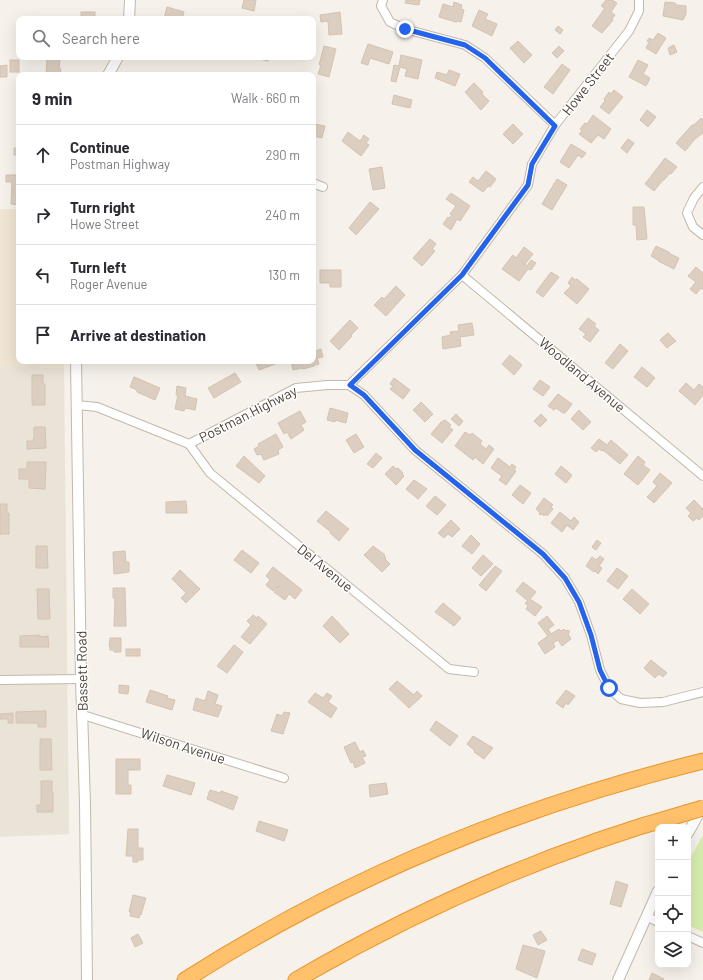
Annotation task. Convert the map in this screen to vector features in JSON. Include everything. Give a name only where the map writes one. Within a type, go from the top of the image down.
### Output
[{"type":"highway","points":[[185,980],[240,946],[307,909],[380,873],[445,844],[510,819],[580,796],[634,779],[703,761]]},
{"type":"highway","points":[[296,980],[375,936],[474,890],[573,850],[703,807]]},
{"type":"street","points":[[129,16],[130,0]]},
{"type":"street","points":[[383,0],[381,6],[390,22],[405,29],[465,45],[485,58],[555,126]]},
{"type":"street","name":"Howe Street","points":[[350,385],[462,275],[528,185],[532,164],[555,126],[629,30],[639,11],[639,0]]},
{"type":"street","points":[[110,72],[116,60]]},
{"type":"street","points":[[316,184],[323,187]]},
{"type":"street","points":[[703,187],[694,198],[687,213],[693,227],[703,235]]},
{"type":"street","name":"Woodland Avenue","points":[[462,275],[703,476]]},
{"type":"street","name":"Bassett Road","points":[[76,364],[81,679],[86,854],[87,980]]},
{"type":"street","name":"Postman Highway","points":[[77,405],[97,407],[189,444],[296,388],[327,385],[350,385]]},
{"type":"street","points":[[350,385],[364,395],[415,450],[543,554],[565,578],[579,602],[591,635],[600,670],[609,688],[621,699],[640,704],[663,702],[703,692]]},
{"type":"street","name":"Del Avenue","points":[[189,444],[210,473],[449,669],[474,672]]},
{"type":"street","points":[[0,680],[81,679]]},
{"type":"street","name":"Wilson Avenue","points":[[83,715],[284,778]]},
{"type":"street","points":[[691,828],[703,807]]},
{"type":"street","points":[[618,980],[656,896]]},
{"type":"street","points":[[646,916],[655,920]]},
{"type":"street","points":[[691,938],[703,944]]},
{"type":"shaded area","points":[[0,209],[16,209],[16,364],[64,364],[64,368],[0,366]]},
{"type":"shaded area","points":[[0,366],[64,368],[69,834],[0,837]]},
{"type":"green space","points":[[703,835],[703,932],[691,926],[691,857]]},
{"type":"building","points":[[244,0],[256,0],[254,11],[242,8]]},
{"type":"building","points":[[406,0],[420,0],[419,5],[405,3]]},
{"type":"building","points":[[606,0],[612,0],[617,3],[611,12],[615,15],[612,19],[613,20],[602,33],[592,26],[605,8],[601,6]]},
{"type":"building","points":[[454,2],[462,5],[461,9],[464,10],[461,22],[439,17],[443,4],[453,7]]},
{"type":"building","points":[[665,2],[686,6],[686,14],[683,20],[663,16]]},
{"type":"building","points":[[167,7],[184,12],[183,16],[165,16]]},
{"type":"building","points":[[479,10],[488,14],[485,19],[497,24],[492,36],[472,26]]},
{"type":"building","points":[[81,12],[95,12],[95,16],[81,16]]},
{"type":"building","points":[[340,12],[342,34],[329,35],[328,21],[321,22],[320,15]]},
{"type":"building","points":[[558,26],[563,30],[560,34],[555,30]]},
{"type":"building","points":[[658,33],[666,38],[656,54],[646,48],[649,38],[653,40]]},
{"type":"building","points":[[518,41],[532,55],[524,63],[510,48]]},
{"type":"building","points":[[368,44],[393,52],[389,64],[370,58],[368,65],[361,63]]},
{"type":"building","points":[[674,45],[677,52],[670,55],[668,48]]},
{"type":"building","points":[[324,46],[336,49],[329,77],[318,74]]},
{"type":"building","points":[[559,46],[564,51],[557,58],[552,53]]},
{"type":"building","points":[[401,55],[422,60],[418,79],[405,76],[407,69],[400,67],[396,82],[391,81],[394,65],[399,66]]},
{"type":"building","points":[[10,60],[19,60],[19,72],[10,72]]},
{"type":"building","points":[[47,60],[60,60],[59,69],[61,69],[60,72],[46,72]]},
{"type":"building","points":[[638,60],[648,65],[643,74],[650,78],[646,86],[629,77]]},
{"type":"building","points":[[562,64],[570,70],[553,94],[544,87]]},
{"type":"building","points":[[7,65],[7,77],[0,77],[0,66]]},
{"type":"building","points":[[449,70],[460,74],[455,86],[435,78],[437,72],[447,75]]},
{"type":"building","points":[[474,83],[489,101],[481,110],[465,92]]},
{"type":"building","points":[[614,90],[623,97],[609,114],[600,107],[605,101],[604,99],[609,92],[611,94]]},
{"type":"building","points":[[394,95],[412,100],[410,108],[392,104]]},
{"type":"building","points":[[647,110],[656,117],[648,127],[640,120]]},
{"type":"building","points":[[593,115],[611,129],[604,139],[598,135],[591,143],[579,134],[582,131],[580,129],[585,123],[587,124]]},
{"type":"building","points":[[701,118],[703,120],[703,133],[695,139],[685,151],[676,143],[692,125],[694,125]]},
{"type":"building","points":[[316,124],[325,126],[322,138],[316,137]]},
{"type":"building","points":[[513,124],[523,134],[513,144],[503,134]]},
{"type":"building","points":[[348,132],[360,141],[364,135],[369,139],[366,143],[369,145],[361,156],[342,141]]},
{"type":"building","points":[[628,139],[634,143],[627,153],[621,148]]},
{"type":"building","points":[[571,144],[586,153],[582,158],[578,155],[569,168],[560,162]]},
{"type":"building","points":[[14,148],[16,148],[16,155],[14,155]]},
{"type":"building","points":[[665,158],[677,167],[654,191],[645,184]]},
{"type":"building","points":[[382,167],[385,188],[373,190],[369,169]]},
{"type":"building","points":[[486,171],[496,179],[490,187],[488,186],[483,192],[469,182],[473,177],[478,181]]},
{"type":"building","points":[[6,175],[16,175],[16,205],[11,204],[12,182],[6,182]]},
{"type":"building","points":[[557,179],[567,185],[552,210],[542,204]]},
{"type":"building","points":[[451,193],[470,206],[460,221],[457,219],[451,230],[443,224],[448,217],[449,218],[452,215],[450,214],[456,206],[446,199]]},
{"type":"building","points":[[370,202],[379,209],[356,235],[349,228]]},
{"type":"building","points":[[633,207],[644,207],[647,239],[637,240],[636,225],[633,225]]},
{"type":"building","points":[[430,239],[436,244],[432,249],[435,251],[422,266],[413,258]]},
{"type":"building","points":[[656,246],[679,258],[674,269],[651,256]]},
{"type":"building","points":[[524,247],[533,254],[525,264],[527,266],[531,260],[536,263],[531,270],[528,269],[519,281],[502,269],[513,255],[516,258]]},
{"type":"building","points":[[696,267],[703,273],[703,290],[701,288],[696,294],[690,289],[696,282],[688,276]]},
{"type":"building","points":[[320,270],[341,270],[341,287],[330,287],[330,283],[320,283]]},
{"type":"building","points":[[551,272],[559,277],[543,297],[536,292]]},
{"type":"building","points":[[572,277],[575,280],[577,279],[589,289],[577,304],[564,293],[571,286],[568,283]]},
{"type":"building","points":[[396,286],[405,295],[386,316],[374,305],[382,297],[384,299]]},
{"type":"building","points":[[588,318],[596,324],[594,326],[599,330],[590,342],[583,337],[586,334],[579,329]]},
{"type":"building","points":[[350,320],[358,328],[339,350],[330,341]]},
{"type":"building","points":[[472,323],[474,335],[460,337],[461,346],[443,349],[442,337],[451,335],[450,332],[459,331],[458,325]]},
{"type":"building","points":[[668,333],[676,341],[667,348],[660,340]]},
{"type":"building","points":[[620,344],[628,351],[613,369],[605,363]]},
{"type":"building","points":[[321,349],[323,357],[317,358],[319,364],[303,369],[293,370],[292,364],[316,364],[316,351]]},
{"type":"building","points":[[510,355],[522,365],[514,375],[502,364]]},
{"type":"building","points":[[256,364],[275,364],[259,370]]},
{"type":"building","points":[[642,367],[655,378],[647,387],[634,377]]},
{"type":"building","points":[[235,373],[241,382],[214,398],[208,388]]},
{"type":"building","points":[[32,375],[43,375],[43,384],[45,384],[45,405],[32,405]]},
{"type":"building","points":[[134,377],[160,388],[155,400],[137,392],[137,390],[130,387]]},
{"type":"building","points":[[394,378],[410,390],[403,399],[390,389],[393,386],[390,384]]},
{"type":"building","points":[[540,380],[550,387],[543,396],[533,389]]},
{"type":"building","points":[[686,383],[694,390],[699,384],[703,387],[703,395],[695,405],[679,391]]},
{"type":"building","points":[[177,386],[186,388],[185,396],[197,399],[195,410],[185,408],[184,411],[175,409],[178,395],[176,395]]},
{"type":"building","points":[[558,394],[572,404],[565,413],[556,408],[554,410],[548,406]]},
{"type":"building","points":[[421,402],[433,414],[425,422],[413,410]]},
{"type":"building","points":[[330,408],[348,413],[346,423],[335,420],[335,422],[327,420]]},
{"type":"building","points":[[579,410],[591,422],[583,430],[571,419]]},
{"type":"building","points":[[300,411],[306,422],[301,425],[304,430],[291,439],[287,432],[284,434],[278,423]]},
{"type":"building","points":[[456,414],[463,421],[459,426],[451,419]]},
{"type":"building","points":[[541,414],[547,420],[540,427],[534,421]]},
{"type":"building","points":[[445,420],[451,425],[449,427],[453,430],[442,443],[431,434],[441,422]]},
{"type":"building","points":[[34,427],[45,427],[46,448],[27,449],[27,441],[33,441],[34,439]]},
{"type":"building","points":[[465,432],[470,435],[472,433],[482,441],[480,444],[486,449],[489,445],[494,449],[483,464],[475,457],[473,460],[455,446]]},
{"type":"building","points":[[276,434],[283,447],[278,450],[279,454],[264,460],[261,454],[257,455],[254,449],[259,446],[258,444]]},
{"type":"building","points":[[356,434],[364,447],[354,453],[346,440]]},
{"type":"building","points":[[599,439],[607,445],[611,440],[628,455],[620,464],[603,450],[602,451],[599,449],[596,452],[591,448]]},
{"type":"building","points":[[376,453],[382,458],[373,468],[367,464]]},
{"type":"building","points":[[244,456],[265,476],[259,483],[236,466]]},
{"type":"building","points":[[638,456],[645,462],[643,465],[650,470],[638,485],[624,474]]},
{"type":"building","points":[[498,458],[510,467],[512,464],[516,467],[514,470],[516,471],[506,485],[499,480],[502,476],[491,468]]},
{"type":"building","points":[[27,462],[46,462],[45,489],[29,488],[29,479],[19,479],[19,469],[27,469]]},
{"type":"building","points":[[393,466],[396,469],[398,468],[404,476],[396,485],[385,474]]},
{"type":"building","points":[[561,466],[572,475],[566,483],[555,474]]},
{"type":"building","points":[[660,473],[672,483],[654,503],[647,497],[657,486],[653,482]]},
{"type":"building","points":[[414,480],[427,489],[418,499],[406,489]]},
{"type":"building","points":[[520,485],[531,493],[523,504],[512,495]]},
{"type":"building","points":[[435,496],[446,505],[437,515],[426,506]]},
{"type":"building","points":[[544,498],[553,505],[551,507],[553,509],[547,516],[545,514],[544,516],[539,514],[540,513],[536,509]]},
{"type":"building","points":[[694,500],[703,509],[703,516],[699,520],[697,518],[693,521],[688,516],[691,513],[686,508]]},
{"type":"building","points":[[186,501],[187,513],[166,513],[166,502]]},
{"type":"building","points":[[0,504],[7,504],[7,513],[9,513],[9,534],[0,534]]},
{"type":"building","points":[[326,511],[349,529],[339,541],[330,533],[331,532],[317,521]]},
{"type":"building","points":[[560,512],[571,521],[574,517],[579,522],[573,530],[567,525],[562,532],[551,523]]},
{"type":"building","points":[[451,520],[460,529],[452,537],[448,534],[444,538],[438,533]]},
{"type":"building","points":[[471,535],[480,544],[472,554],[462,546]]},
{"type":"building","points":[[597,540],[601,543],[596,550],[592,547]]},
{"type":"building","points":[[36,546],[47,546],[48,568],[36,568]]},
{"type":"building","points":[[373,546],[385,555],[385,559],[390,564],[382,572],[364,555]]},
{"type":"building","points":[[242,550],[259,563],[251,573],[234,560]]},
{"type":"building","points":[[125,551],[126,562],[129,562],[129,572],[114,574],[113,552]]},
{"type":"building","points":[[483,555],[493,564],[481,576],[472,568]]},
{"type":"building","points":[[600,556],[604,559],[599,566],[602,568],[598,574],[586,566],[592,557],[596,560]]},
{"type":"building","points":[[495,566],[502,571],[486,591],[479,585]]},
{"type":"building","points":[[273,567],[302,590],[295,599],[289,594],[285,600],[274,592],[279,586],[273,591],[266,585],[270,580],[266,576]]},
{"type":"building","points":[[617,568],[628,576],[618,589],[607,581]]},
{"type":"building","points":[[180,570],[200,589],[186,603],[181,598],[186,593],[172,579]]},
{"type":"building","points":[[523,582],[536,592],[530,599],[542,607],[535,616],[526,609],[528,606],[525,603],[528,601],[516,591]]},
{"type":"building","points":[[113,588],[125,588],[126,626],[114,626],[115,598],[113,598]]},
{"type":"building","points":[[37,589],[49,589],[50,619],[38,619]]},
{"type":"building","points":[[632,589],[649,604],[640,614],[623,599]]},
{"type":"building","points":[[443,603],[461,618],[454,626],[435,612]]},
{"type":"building","points":[[253,615],[257,618],[258,616],[267,624],[250,644],[241,637],[251,625],[247,621]]},
{"type":"building","points":[[332,616],[349,634],[340,643],[323,626]]},
{"type":"building","points":[[547,616],[554,625],[548,629],[551,634],[559,629],[561,631],[564,629],[566,631],[568,630],[570,632],[568,634],[571,639],[562,646],[558,640],[553,643],[555,647],[545,654],[538,643],[548,636],[538,623]]},
{"type":"building","points":[[40,635],[40,637],[48,636],[49,647],[20,647],[20,636]]},
{"type":"building","points":[[110,638],[121,638],[121,652],[114,652],[114,650],[110,650]]},
{"type":"building","points":[[234,645],[243,652],[227,673],[217,666]]},
{"type":"building","points":[[126,649],[140,649],[140,656],[126,656]]},
{"type":"building","points":[[651,660],[667,673],[663,677],[659,674],[655,678],[644,668]]},
{"type":"building","points":[[397,681],[414,695],[417,691],[422,696],[409,708],[389,689]]},
{"type":"building","points":[[119,685],[129,686],[128,694],[119,693]]},
{"type":"building","points":[[150,690],[175,700],[172,710],[146,702]]},
{"type":"building","points":[[566,690],[575,696],[568,705],[566,703],[563,708],[556,703]]},
{"type":"building","points":[[208,691],[218,695],[215,704],[222,706],[218,717],[193,710],[196,698],[205,701]]},
{"type":"building","points":[[315,693],[323,698],[327,693],[332,696],[328,702],[337,708],[331,718],[308,702]]},
{"type":"building","points":[[46,711],[46,727],[38,727],[38,723],[16,723],[16,712]]},
{"type":"building","points":[[284,712],[290,713],[283,734],[271,731],[277,714],[282,716]]},
{"type":"building","points":[[13,713],[13,723],[8,723],[8,719],[0,719],[0,714]]},
{"type":"building","points":[[436,721],[458,736],[450,746],[430,730]]},
{"type":"building","points":[[473,736],[493,748],[484,759],[474,752],[475,751],[467,744]]},
{"type":"building","points":[[40,739],[51,739],[52,770],[40,770]]},
{"type":"building","points":[[355,742],[360,752],[363,750],[366,756],[362,757],[365,763],[355,768],[353,762],[351,763],[344,747]]},
{"type":"building","points":[[116,759],[140,759],[140,770],[128,770],[128,785],[131,785],[131,794],[116,794]]},
{"type":"building","points":[[167,775],[195,783],[191,795],[163,786]]},
{"type":"building","points":[[41,781],[52,781],[53,812],[37,812],[37,805],[41,805]]},
{"type":"building","points":[[386,783],[388,794],[370,797],[369,785]]},
{"type":"building","points":[[210,790],[220,793],[221,791],[238,797],[233,810],[207,799]]},
{"type":"building","points":[[259,821],[288,830],[284,841],[256,831]]},
{"type":"building","points":[[128,829],[138,829],[138,848],[143,848],[143,860],[138,860],[138,862],[133,862],[133,856],[126,856]]},
{"type":"building","points":[[616,881],[628,885],[621,907],[610,904]]},
{"type":"building","points":[[133,895],[146,898],[139,918],[130,916],[131,912],[129,912]]},
{"type":"building","points":[[541,931],[547,940],[538,945],[533,935]]},
{"type":"building","points":[[138,934],[143,943],[135,947],[131,938]]},
{"type":"building","points":[[523,945],[545,951],[537,978],[516,969]]},
{"type":"building","points":[[582,949],[596,954],[592,965],[578,960]]},
{"type":"building","points":[[652,973],[664,979],[649,980]]},
{"type":"route","points":[[405,29],[465,45],[485,58],[555,126],[532,164],[528,185],[462,275],[350,385],[364,395],[415,450],[543,554],[565,578],[579,602],[591,635],[600,670],[609,688]]}]
